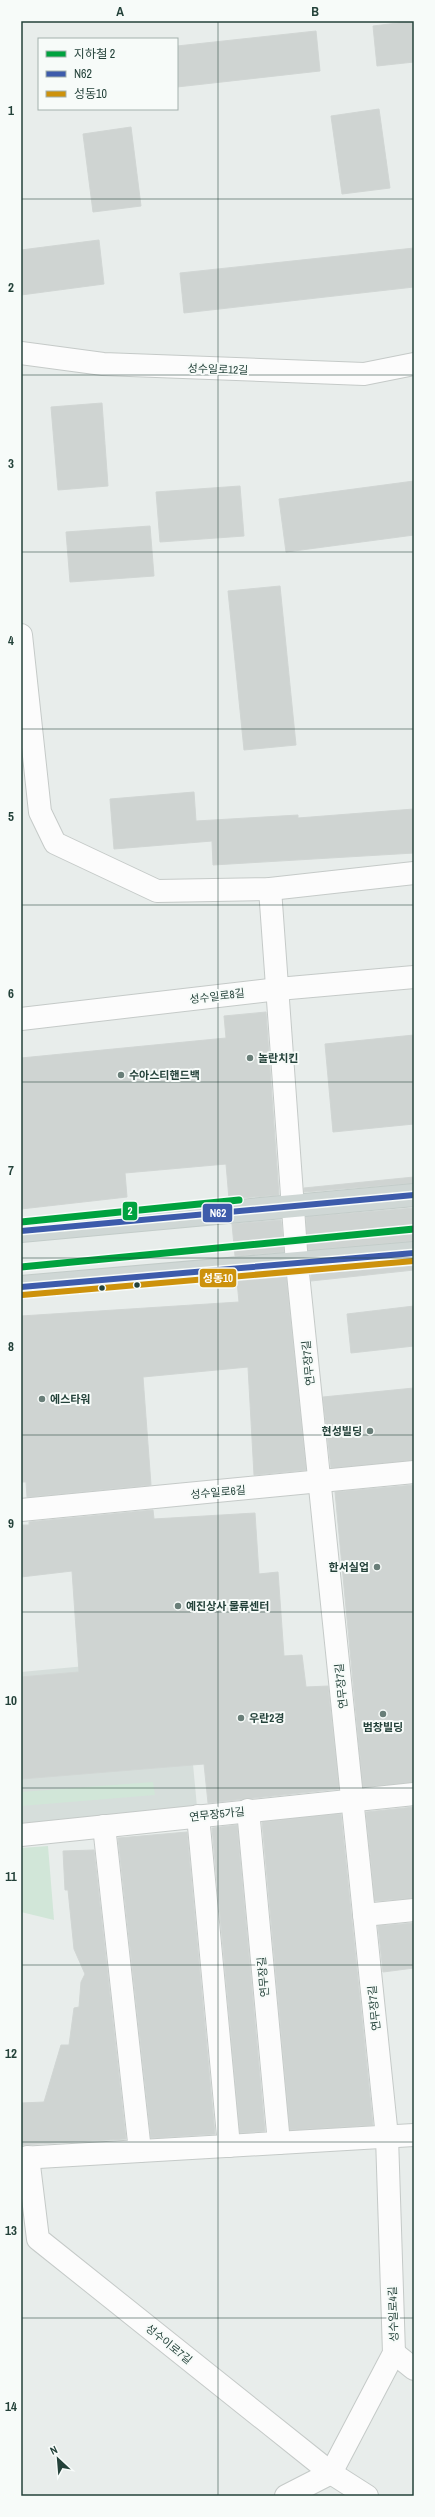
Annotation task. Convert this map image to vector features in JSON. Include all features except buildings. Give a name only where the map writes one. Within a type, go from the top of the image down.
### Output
[{"type":"main road","points":[[21,1232],[414,1195]]},
{"type":"main road","points":[[21,1288],[297,1264],[414,1252]]},
{"type":"street","name":"성수일로12길","points":[[21,353],[103,364],[364,374],[414,364]]},
{"type":"street","points":[[21,636],[40,812],[55,843],[156,891],[270,889],[414,873]]},
{"type":"street","name":"연무장7길","points":[[270,889],[295,1206],[297,1264],[387,2137]]},
{"type":"street","name":"성수일로8길","points":[[21,1019],[278,989],[414,977]]},
{"type":"street","name":"성수일로6길","points":[[21,1510],[414,1472]]},
{"type":"street","name":"연무장5가길","points":[[21,1835],[352,1799],[414,1794]]},
{"type":"street","name":"연무장길","points":[[248,1810],[279,2143]]},
{"type":"street","points":[[198,1816],[229,2146]]},
{"type":"street","points":[[104,1826],[140,2151]]},
{"type":"street","points":[[364,1915],[414,1910]]},
{"type":"street","points":[[24,2157],[414,2135]]},
{"type":"street","name":"성수일로4길","points":[[332,2473],[394,2352],[387,2137]]},
{"type":"street","name":"성수이로7길","points":[[24,2157],[38,2239],[332,2473],[367,2496]]},
{"type":"street","points":[[394,2352],[414,2368]]},
{"type":"street","points":[[286,2496],[332,2473]]},
{"type":"shaded area","points":[[183,1657],[197,1807],[21,1830],[21,1672]]},
{"type":"green space","points":[[153,1782],[155,1795],[21,1806],[21,1792]]},
{"type":"green space","points":[[48,1846],[54,1920],[21,1912],[21,1848]]},
{"type":"metro line","name":"2","points":[[21,1222],[239,1200]]},
{"type":"metro line","name":"2","points":[[21,1267],[414,1229]]},
{"type":"transit line","name":"N62","points":[[21,1231],[414,1195]]},
{"type":"transit line","name":"N62","points":[[21,1287],[414,1253]]},
{"type":"transit line","name":"성동10","points":[[22,1295],[414,1261]]},
{"type":"place","name":"놀란치킨","points":[[250,1058]]},
{"type":"place","name":"수아스티핸드백","points":[[121,1075]]},
{"type":"place","name":"에스타워","points":[[42,1399]]},
{"type":"place","name":"현성빌딩","points":[[370,1431]]},
{"type":"place","name":"한서실업","points":[[377,1567]]},
{"type":"place","name":"예진상사 물류센터","points":[[178,1606]]},
{"type":"place","name":"범창빌딩","points":[[383,1714]]},
{"type":"place","name":"우란2경","points":[[241,1718]]}]
